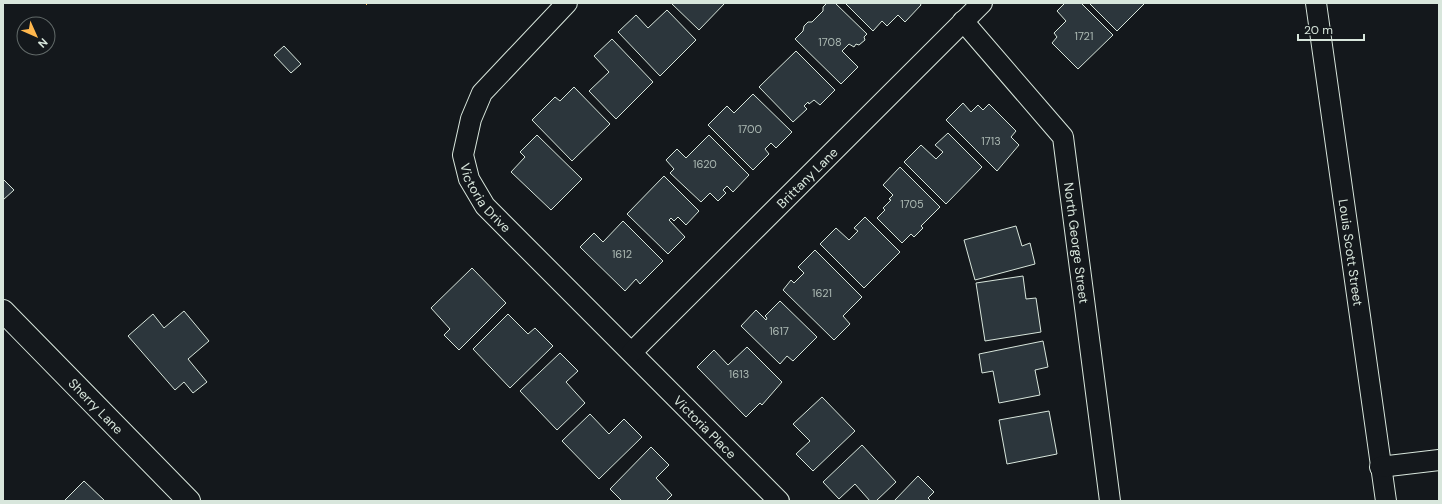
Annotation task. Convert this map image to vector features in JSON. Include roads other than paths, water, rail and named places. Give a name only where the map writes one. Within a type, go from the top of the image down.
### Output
[{"type":"street","name":"Victoria Drive","points":[[567,3],[482,93],[471,118],[463,155],[469,179],[485,206],[632,352]]},
{"type":"street","name":"Brittany Lane","points":[[632,352],[982,3]]},
{"type":"street","name":"Louis Scott Street","points":[[1316,3],[1380,467],[1386,501]]},
{"type":"street","name":"North George Street","points":[[963,21],[1063,137],[1110,501]]},
{"type":"street","name":"Sherry Lane","points":[[3,311],[189,501]]},
{"type":"street","name":"Victoria Place","points":[[632,352],[779,501]]},
{"type":"street","points":[[1380,467],[1439,460]]}]
